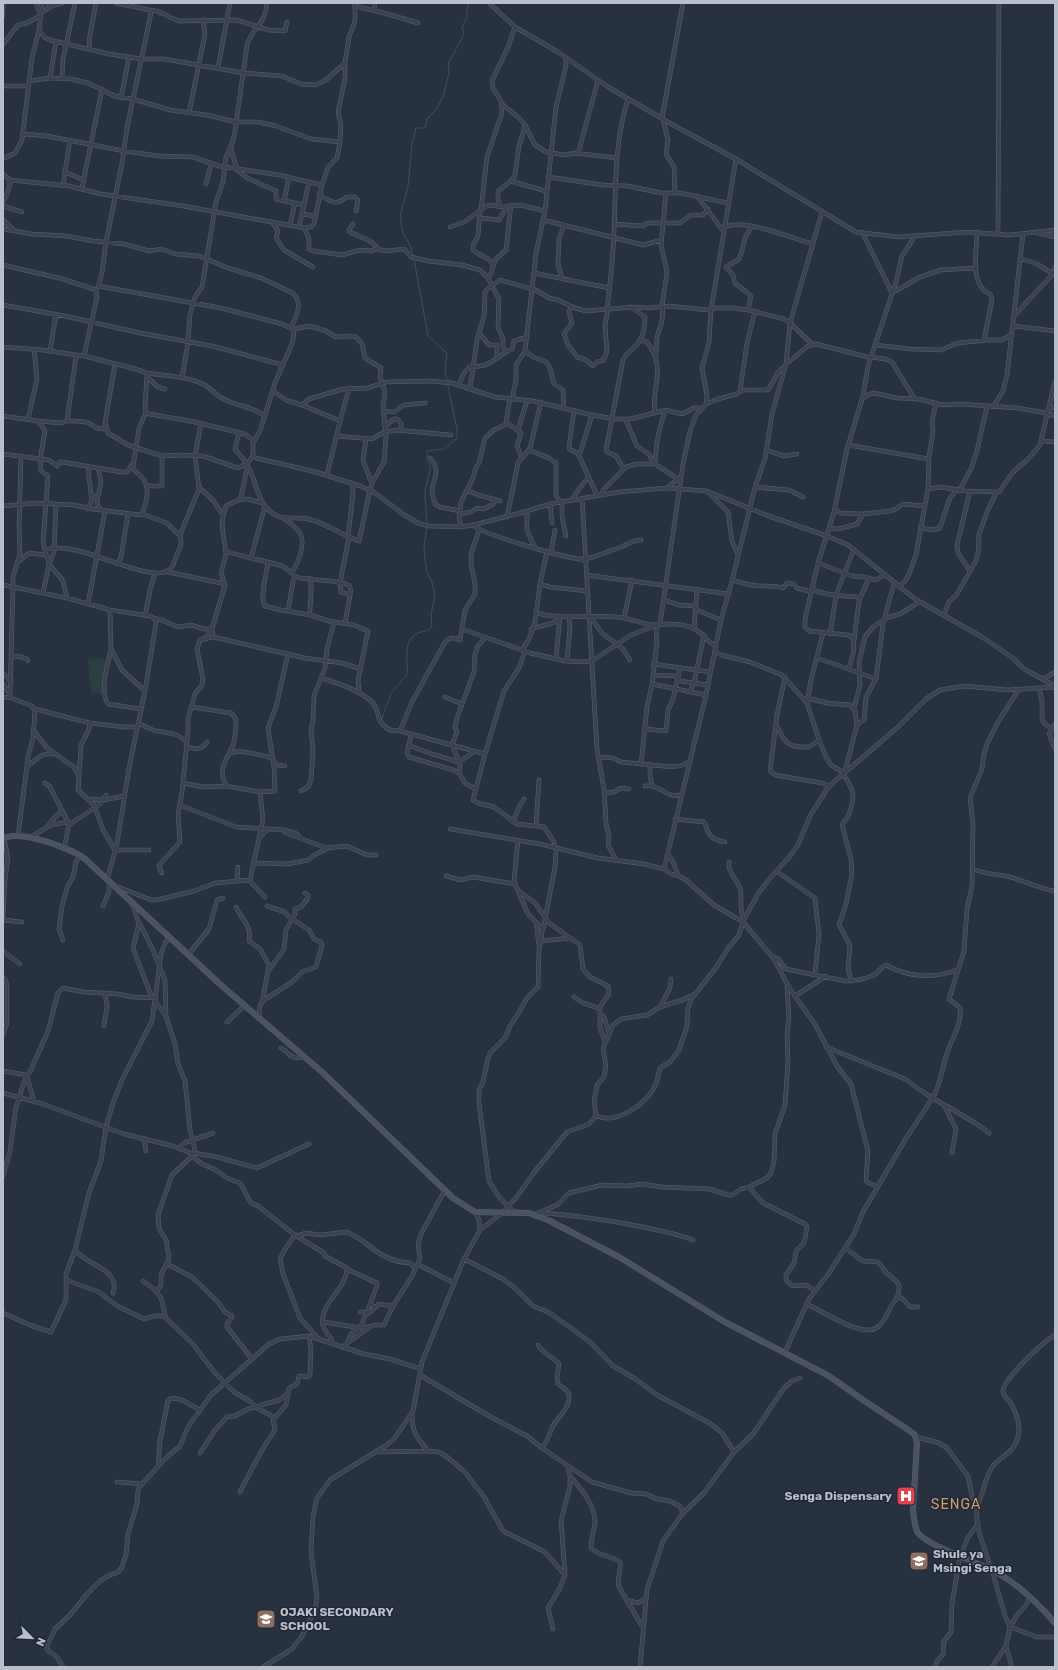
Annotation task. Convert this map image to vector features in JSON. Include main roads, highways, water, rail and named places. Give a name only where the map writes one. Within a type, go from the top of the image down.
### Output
[{"type":"waterway","points":[[413,256],[410,245],[403,233],[400,216],[408,186],[412,144],[416,128],[425,128],[427,119],[436,110],[444,94],[449,72],[448,64],[464,34],[462,27],[467,17],[469,3]]},
{"type":"waterway","points":[[414,259],[428,336],[447,353],[445,371],[457,430],[457,438],[444,449],[427,451],[427,461],[430,464],[425,495],[427,523]]},
{"type":"waterway","points":[[381,721],[391,693],[408,673],[407,651],[410,640],[418,633],[427,631],[432,627],[431,615],[435,595],[432,582],[427,572],[425,559],[424,548],[427,526]]},
{"type":"place","name":"Senga Dispensary","points":[[906,1496]]},
{"type":"place","name":"Shule ya Msingi Senga","points":[[919,1561]]},
{"type":"place","name":"OJAKI SECONDARY SCHOOL","points":[[266,1619]]},
{"type":"district","name":"SENGA","points":[[956,1504]]}]
